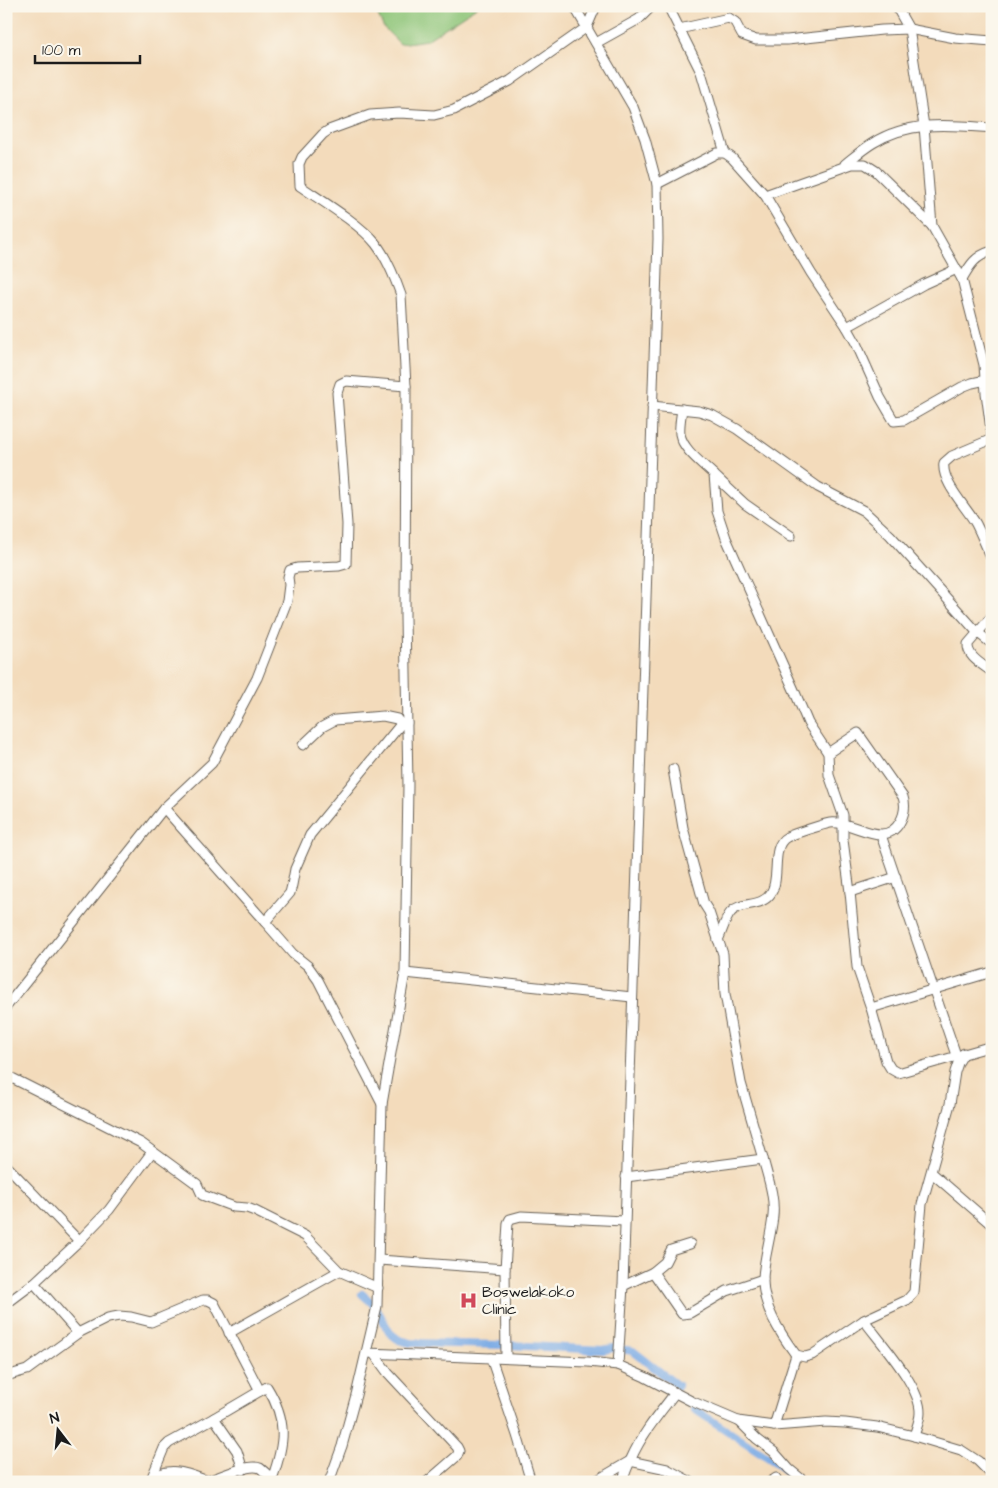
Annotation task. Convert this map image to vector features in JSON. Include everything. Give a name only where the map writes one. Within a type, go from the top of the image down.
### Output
[{"type":"street","points":[[574,6],[633,107],[645,139],[657,184],[658,239],[619,1361]]},
{"type":"street","points":[[329,1482],[371,1354],[378,1288],[382,1104],[405,973],[408,785],[404,724],[406,386],[401,296],[396,282],[376,245],[364,232],[300,186],[299,164],[302,157],[323,134],[364,117],[399,113],[434,115],[454,110],[510,82],[587,27],[596,6]]},
{"type":"street","points":[[596,43],[639,19],[652,6]]},
{"type":"street","points":[[668,6],[701,72],[725,153]]},
{"type":"street","points":[[896,6],[909,29],[924,126],[932,226]]},
{"type":"street","points":[[679,29],[729,18],[735,22],[742,35],[750,39],[787,40],[909,29],[955,38],[992,41]]},
{"type":"street","points":[[841,168],[875,142],[900,131],[941,124],[992,128]]},
{"type":"street","points":[[657,184],[711,155],[725,153],[732,158],[765,195],[811,273],[847,327],[880,397],[894,421],[904,420],[962,387],[972,383],[989,383]]},
{"type":"street","points":[[765,195],[841,168],[858,163],[865,164],[876,171],[932,226],[962,279],[989,383],[986,393],[992,438],[952,456],[944,463],[943,467],[948,480],[977,526],[992,560]]},
{"type":"street","points":[[962,279],[974,259],[992,251]]},
{"type":"street","points":[[847,327],[924,284],[956,269]]},
{"type":"street","points":[[6,1007],[164,808],[212,763],[257,678],[275,628],[281,619],[287,601],[290,570],[346,564],[347,524],[337,393],[340,384],[346,381],[406,386]]},
{"type":"street","points":[[652,406],[712,415],[724,421],[818,487],[869,515],[890,535],[977,632],[992,644]]},
{"type":"street","points":[[682,409],[680,436],[684,446],[745,504],[791,536]]},
{"type":"street","points":[[714,474],[717,512],[726,538],[808,723],[828,753],[829,775],[843,814],[843,840],[857,967],[886,1061],[891,1069],[898,1073],[992,1046]]},
{"type":"street","points":[[992,616],[968,644],[967,650],[971,656],[992,672]]},
{"type":"street","points":[[303,745],[322,727],[335,720],[383,716],[396,719],[404,724]]},
{"type":"street","points":[[266,922],[290,893],[294,869],[310,836],[404,724]]},
{"type":"street","points":[[718,940],[731,912],[738,908],[766,900],[771,894],[774,888],[780,841],[788,836],[830,823],[842,824],[881,835],[891,833],[900,821],[906,806],[903,797],[858,733],[828,753]]},
{"type":"street","points":[[673,769],[686,838],[704,904],[723,954],[724,988],[741,1083],[772,1196],[774,1216],[763,1279],[765,1295],[777,1328],[796,1355],[805,1357],[812,1355],[864,1320],[907,1300],[914,1292],[922,1204],[932,1174],[950,1104],[960,1054],[934,989],[881,835]]},
{"type":"street","points":[[164,808],[293,954],[308,966],[318,980],[382,1104]]},
{"type":"street","points":[[850,892],[896,876]]},
{"type":"street","points":[[871,1008],[992,972]]},
{"type":"street","points":[[405,973],[632,997]]},
{"type":"street","points":[[939,1060],[950,1066],[955,1072]]},
{"type":"street","points":[[6,1075],[141,1143],[197,1184],[202,1195],[234,1207],[248,1208],[305,1236],[338,1271],[378,1288]]},
{"type":"street","points":[[6,1304],[34,1284],[79,1241],[117,1201],[152,1152]]},
{"type":"street","points":[[626,1177],[763,1159]]},
{"type":"street","points":[[6,1165],[79,1241]]},
{"type":"street","points":[[932,1174],[992,1225]]},
{"type":"street","points":[[506,1358],[505,1269],[508,1223],[513,1217],[624,1221]]},
{"type":"street","points":[[623,1286],[653,1272],[665,1262],[671,1250],[690,1244]]},
{"type":"street","points":[[379,1260],[505,1269]]},
{"type":"street","points":[[229,1332],[338,1271]]},
{"type":"street","points":[[653,1272],[682,1314],[690,1313],[730,1289],[763,1279]]},
{"type":"street","points":[[34,1284],[78,1333]]},
{"type":"street","points":[[6,1376],[27,1370],[78,1333],[108,1318],[119,1316],[131,1317],[151,1322],[197,1302],[208,1300],[214,1304],[260,1391]]},
{"type":"street","points":[[864,1320],[910,1382],[920,1413],[914,1436]]},
{"type":"street","points":[[371,1354],[588,1362],[619,1361],[675,1393],[738,1421],[774,1426],[826,1422],[877,1427],[961,1450],[978,1461],[992,1475]]},
{"type":"street","points":[[371,1354],[457,1447],[457,1456],[427,1482]]},
{"type":"street","points":[[774,1426],[796,1355]]},
{"type":"street","points":[[491,1358],[518,1435],[531,1482]]},
{"type":"street","points":[[267,1387],[274,1399],[281,1425],[283,1442],[272,1481],[259,1468],[233,1471],[208,1482],[188,1473],[170,1471],[161,1472],[150,1480],[168,1443],[267,1387]]},
{"type":"street","points":[[623,1482],[630,1461],[645,1432],[675,1393]]},
{"type":"street","points":[[214,1418],[237,1450],[243,1470]]},
{"type":"street","points":[[738,1421],[805,1482]]},
{"type":"street","points":[[594,1482],[630,1461],[666,1469],[692,1482]]},
{"type":"street","points":[[986,1482],[992,1480]]},
{"type":"green space","points":[[373,6],[478,6],[427,40],[400,44],[384,28]]},
{"type":"waterway","points":[[978,656],[992,664]]},
{"type":"waterway","points":[[362,1294],[372,1303],[390,1333],[399,1340],[411,1343],[503,1345]]},
{"type":"waterway","points":[[509,1345],[603,1350],[613,1348],[633,1351],[678,1386]]},
{"type":"waterway","points":[[694,1409],[778,1464],[789,1474]]},
{"type":"place","name":"Boswelakoko Clinic","points":[[468,1301]]}]
